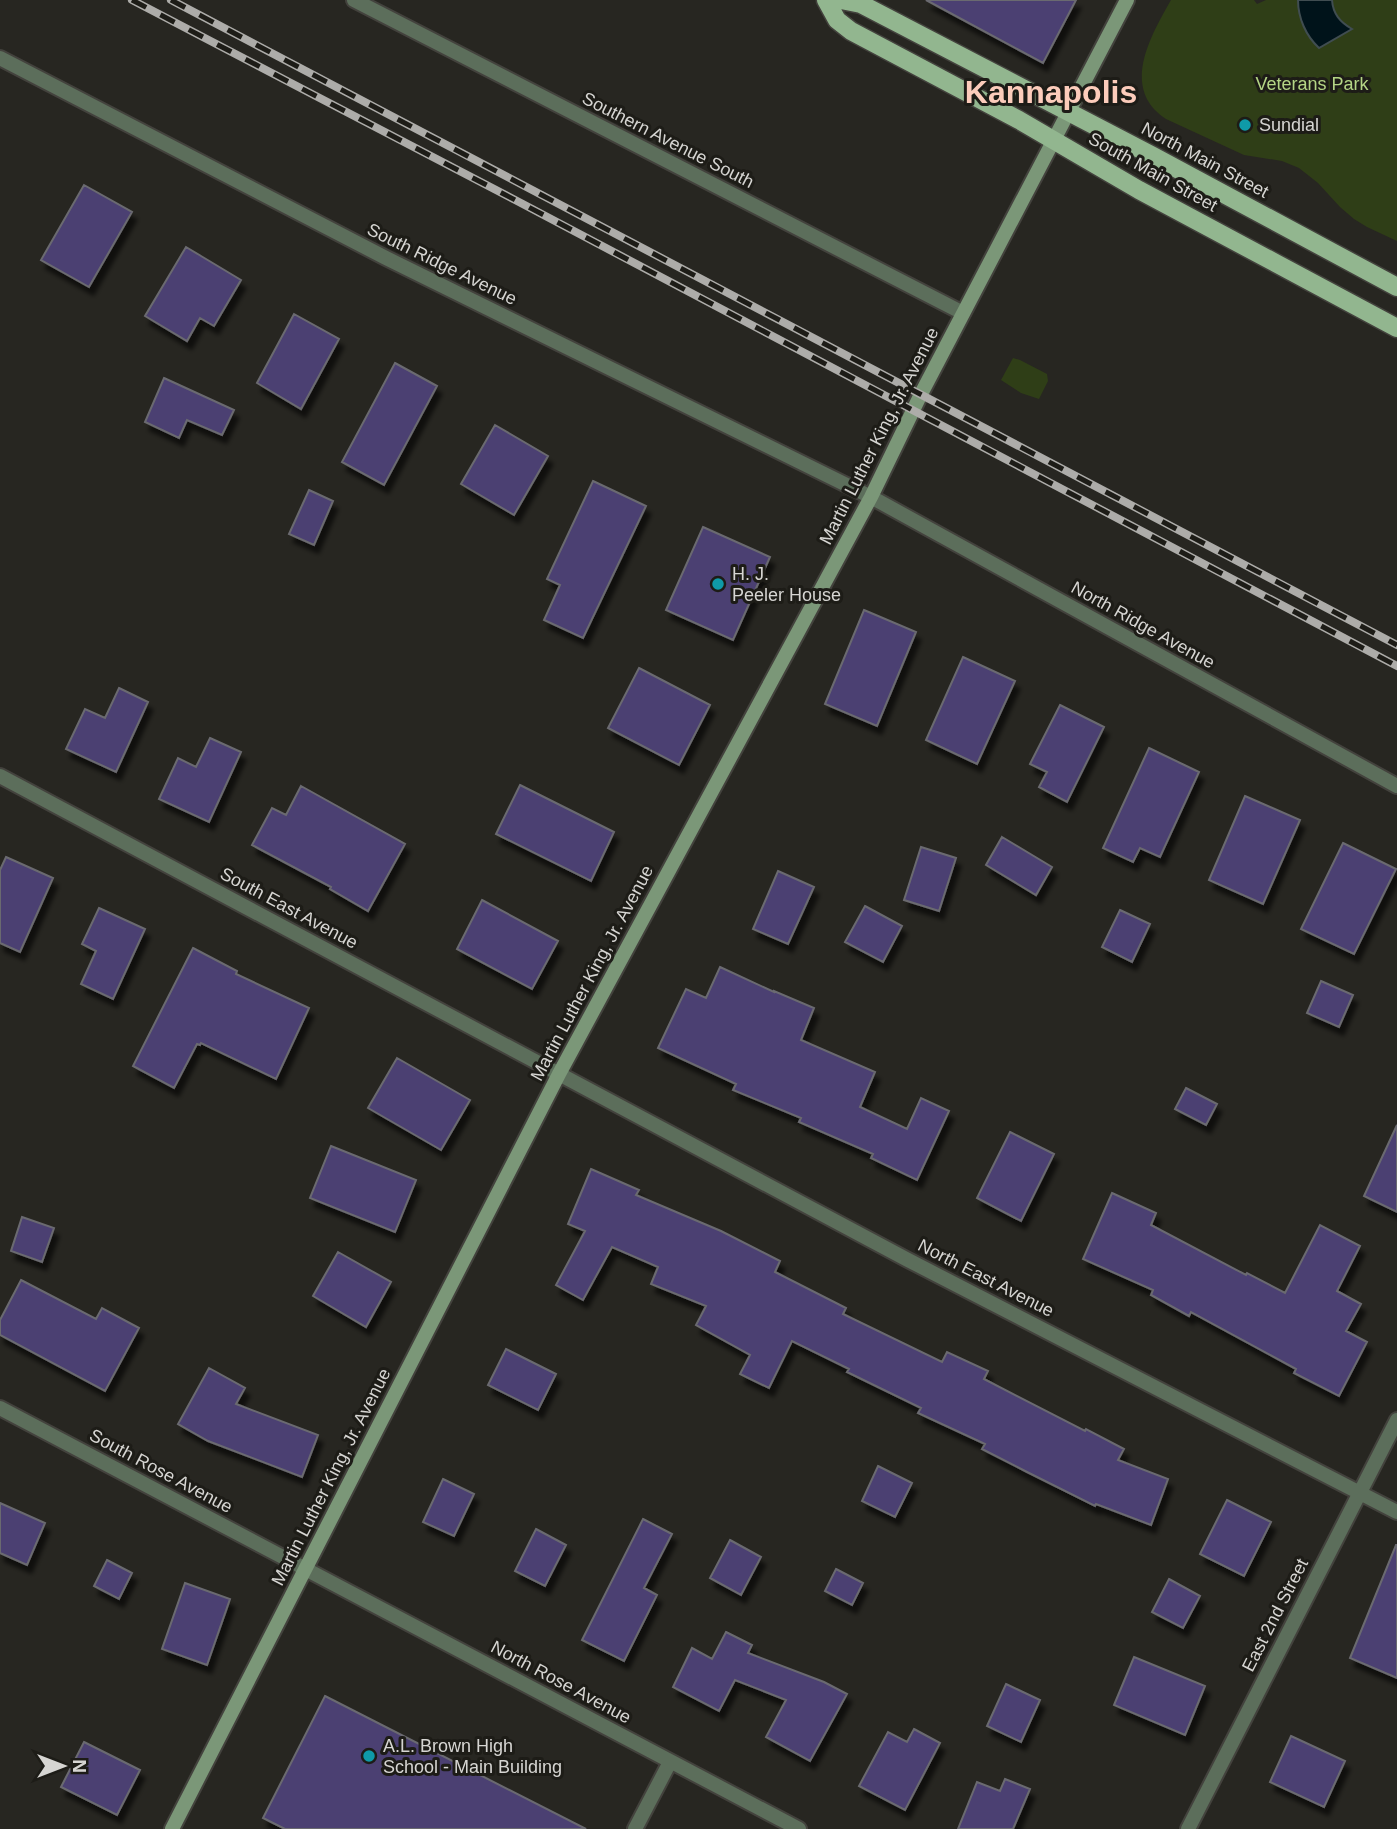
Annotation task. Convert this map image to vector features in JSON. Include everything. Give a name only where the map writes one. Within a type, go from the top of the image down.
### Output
[{"type":"main road","name":"North Main Street","points":[[827,0],[861,4],[1069,111],[1397,287]]},
{"type":"main road","name":"South Main Street","points":[[827,0],[831,11],[843,26],[1054,139],[1139,190],[1397,328]]},
{"type":"main road","name":"Martin Luther King, Jr. Avenue","points":[[172,1829],[559,1074],[871,497],[920,394],[1127,0]]},
{"type":"street","name":"Southern Avenue South","points":[[355,0],[963,313]]},
{"type":"street","name":"South Ridge Avenue","points":[[0,58],[386,258],[871,497]]},
{"type":"street","name":"North Ridge Avenue","points":[[871,497],[1397,786]]},
{"type":"street","name":"South East Avenue","points":[[0,776],[559,1074]]},
{"type":"street","name":"North East Avenue","points":[[559,1074],[896,1253],[1397,1512]]},
{"type":"street","name":"South Rose Avenue","points":[[0,1408],[305,1569]]},
{"type":"street","name":"East 2nd Street","points":[[1188,1829],[1397,1420]]},
{"type":"street","name":"North Rose Avenue","points":[[305,1569],[799,1829]]},
{"type":"street","points":[[635,1829],[670,1762]]},
{"type":"green space","name":"Veterans Park","points":[[1171,0],[1254,0],[1257,4],[1266,0],[1397,0],[1397,241],[1354,219],[1299,168],[1282,161],[1244,155],[1166,119],[1152,107],[1144,93],[1143,62],[1155,30]]},
{"type":"green space","points":[[1013,358],[1047,374],[1048,381],[1039,399],[1021,393],[1001,380]]},
{"type":"shaded area","points":[[1298,0],[1332,0],[1338,17],[1352,29],[1319,48],[1304,26]]},
{"type":"building","points":[[926,0],[1076,0],[1043,63]]},
{"type":"building","points":[[84,185],[132,212],[89,287],[41,260]]},
{"type":"building","points":[[186,247],[241,280],[214,326],[200,318],[187,341],[145,316]]},
{"type":"building","points":[[294,314],[339,339],[301,409],[257,383]]},
{"type":"building","points":[[395,363],[437,386],[384,485],[342,462]]},
{"type":"building","points":[[164,378],[234,410],[222,435],[187,420],[179,438],[145,422]]},
{"type":"building","points":[[495,425],[548,456],[514,515],[461,484]]},
{"type":"building","points":[[593,481],[646,506],[583,638],[544,620],[560,585],[547,579]]},
{"type":"building","points":[[309,490],[333,501],[314,545],[289,534]]},
{"type":"building","name":"H. J. Peeler House","points":[[703,527],[770,557],[733,640],[666,610]]},
{"type":"building","points":[[864,610],[916,632],[877,726],[825,704]]},
{"type":"building","points":[[963,657],[1015,681],[977,764],[926,740]]},
{"type":"building","points":[[639,668],[710,705],[679,765],[608,728]]},
{"type":"building","points":[[119,688],[148,702],[116,772],[66,749],[85,709],[105,718]]},
{"type":"building","points":[[1060,705],[1104,727],[1067,802],[1039,787],[1047,772],[1030,764]]},
{"type":"building","points":[[210,738],[241,752],[209,822],[159,799],[178,758],[196,767]]},
{"type":"building","points":[[1149,748],[1199,772],[1160,857],[1140,848],[1133,862],[1103,848]]},
{"type":"building","points":[[520,785],[614,832],[591,881],[496,834]]},
{"type":"building","points":[[301,786],[405,844],[368,911],[330,889],[331,887],[252,845],[272,808],[286,815]]},
{"type":"building","points":[[1245,796],[1300,820],[1263,904],[1209,880]]},
{"type":"building","points":[[1002,837],[1052,867],[1036,895],[986,865]]},
{"type":"building","points":[[1343,843],[1396,869],[1354,954],[1301,929]]},
{"type":"building","points":[[921,847],[956,858],[939,911],[904,900]]},
{"type":"building","points":[[6,857],[53,878],[20,952],[0,943],[0,870]]},
{"type":"building","points":[[778,871],[814,887],[788,944],[753,929]]},
{"type":"building","points":[[482,900],[558,941],[532,989],[457,949]]},
{"type":"building","points":[[865,906],[902,926],[883,962],[845,942]]},
{"type":"building","points":[[99,908],[145,929],[113,999],[81,984],[96,951],[82,944]]},
{"type":"building","points":[[1120,910],[1150,924],[1132,962],[1102,947]]},
{"type":"building","points":[[193,948],[237,971],[236,974],[309,1008],[276,1079],[201,1043],[197,1044],[174,1088],[133,1066]]},
{"type":"building","points":[[720,967],[814,1008],[801,1040],[875,1072],[860,1107],[907,1129],[921,1098],[949,1111],[917,1180],[871,1158],[873,1154],[799,1122],[801,1118],[733,1090],[736,1084],[658,1048],[686,989],[706,998]]},
{"type":"building","points":[[1321,981],[1353,995],[1339,1027],[1307,1013]]},
{"type":"building","points":[[397,1058],[470,1100],[441,1150],[368,1108]]},
{"type":"building","points":[[1186,1088],[1217,1104],[1206,1125],[1175,1109]]},
{"type":"building","points":[[1397,1125],[1397,1212],[1364,1196]]},
{"type":"building","points":[[1010,1132],[1054,1154],[1021,1221],[977,1198]]},
{"type":"building","points":[[331,1146],[416,1180],[395,1232],[310,1198]]},
{"type":"building","points":[[591,1169],[639,1190],[636,1195],[721,1231],[780,1261],[775,1272],[846,1308],[843,1314],[942,1362],[947,1352],[988,1371],[984,1379],[1124,1449],[1118,1460],[1168,1479],[1151,1525],[1096,1504],[1095,1506],[982,1449],[985,1444],[918,1413],[921,1408],[847,1372],[849,1369],[792,1341],[769,1388],[740,1374],[750,1355],[696,1325],[706,1306],[651,1284],[658,1267],[612,1247],[583,1300],[556,1285],[585,1231],[568,1224]]},
{"type":"building","points":[[1112,1193],[1156,1213],[1151,1225],[1285,1293],[1320,1225],[1360,1246],[1337,1291],[1361,1304],[1346,1331],[1367,1342],[1339,1396],[1294,1373],[1296,1369],[1191,1312],[1189,1316],[1151,1295],[1153,1290],[1083,1259]]},
{"type":"building","points":[[22,1217],[54,1228],[42,1262],[11,1251]]},
{"type":"building","points":[[338,1252],[391,1282],[366,1327],[313,1296]]},
{"type":"building","points":[[21,1280],[96,1319],[102,1308],[139,1328],[105,1391],[0,1335],[0,1320]]},
{"type":"building","points":[[506,1349],[556,1374],[538,1410],[488,1385]]},
{"type":"building","points":[[209,1368],[245,1388],[236,1404],[318,1435],[302,1477],[208,1441],[178,1424]]},
{"type":"building","points":[[878,1466],[912,1483],[895,1517],[862,1501]]},
{"type":"building","points":[[443,1479],[474,1494],[454,1536],[423,1522]]},
{"type":"building","points":[[1227,1500],[1271,1522],[1244,1576],[1200,1554]]},
{"type":"building","points":[[0,1503],[45,1523],[27,1565],[0,1553]]},
{"type":"building","points":[[643,1519],[672,1534],[644,1588],[657,1595],[624,1661],[582,1640]]},
{"type":"building","points":[[536,1529],[566,1545],[545,1586],[515,1571]]},
{"type":"building","points":[[730,1540],[761,1557],[741,1595],[710,1578]]},
{"type":"building","points":[[1397,1545],[1397,1678],[1350,1658]]},
{"type":"building","points":[[107,1560],[132,1573],[119,1599],[94,1586]]},
{"type":"building","points":[[836,1569],[863,1583],[852,1605],[825,1591]]},
{"type":"building","points":[[1169,1579],[1200,1596],[1183,1628],[1152,1612]]},
{"type":"building","points":[[185,1583],[230,1599],[207,1665],[162,1649]]},
{"type":"building","points":[[726,1632],[752,1645],[748,1653],[824,1682],[847,1694],[810,1761],[766,1737],[786,1700],[735,1680],[719,1711],[673,1687],[692,1648],[712,1659]]},
{"type":"building","points":[[1134,1657],[1205,1686],[1185,1735],[1114,1705]]},
{"type":"building","points":[[1006,1684],[1040,1700],[1021,1742],[987,1726]]},
{"type":"building","name":"A.L. Brown High School - Main Building","points":[[325,1696],[586,1829],[285,1829],[263,1818]]},
{"type":"building","points":[[914,1729],[940,1743],[905,1810],[859,1786],[888,1732],[907,1742]]},
{"type":"building","points":[[1291,1736],[1345,1761],[1324,1807],[1270,1782]]},
{"type":"building","points":[[84,1742],[140,1770],[117,1815],[61,1787]]},
{"type":"building","points":[[1005,1779],[1030,1789],[1013,1829],[958,1829],[977,1782],[1000,1791]]},
{"type":"railway","points":[[132,0],[1397,666]]},
{"type":"railway","points":[[171,0],[1397,645]]},
{"type":"place","name":"Sundial","points":[[1245,125]]},
{"type":"place","name":"H. J. Peeler House","points":[[718,584]]},
{"type":"place","name":"A.L. Brown High School - Main Building","points":[[369,1756]]},
{"type":"district","name":"Kannapolis","points":[[1051,92]]}]
